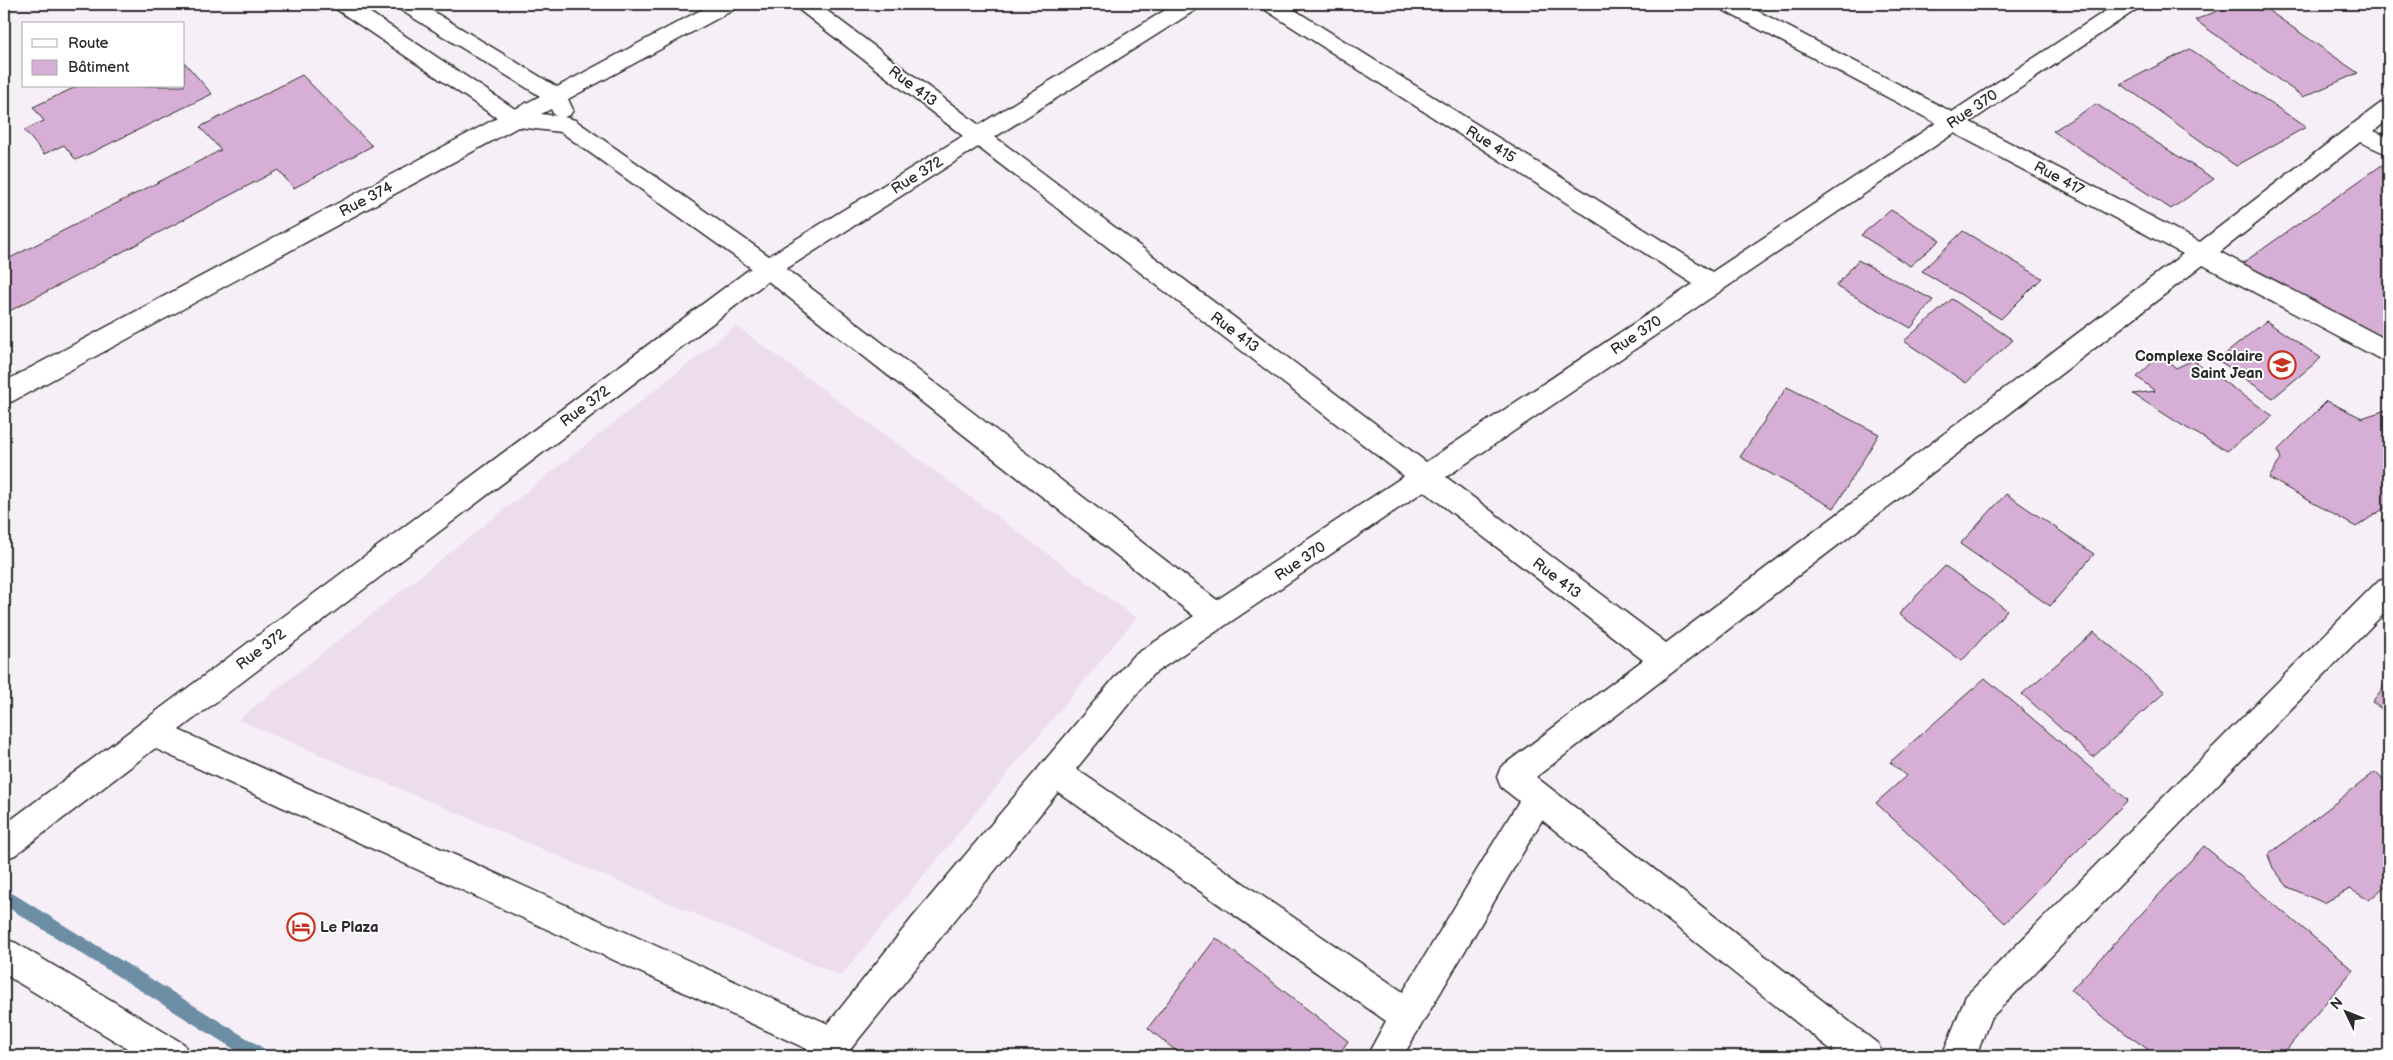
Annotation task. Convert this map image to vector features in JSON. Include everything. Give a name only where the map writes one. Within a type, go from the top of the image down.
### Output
[{"type":"street","points":[[342,4],[514,118],[568,125],[768,268],[1216,617]]},
{"type":"street","points":[[406,4],[556,96],[568,125]]},
{"type":"street","name":"Rue 374","points":[[4,394],[728,4]]},
{"type":"street","name":"Rue 413","points":[[805,4],[1666,660]]},
{"type":"street","name":"Rue 372","points":[[4,844],[768,268],[1190,4]]},
{"type":"street","name":"Rue 415","points":[[1271,4],[1712,284]]},
{"type":"street","name":"Rue 417","points":[[1728,4],[2389,352]]},
{"type":"street","name":"Rue 370","points":[[829,1050],[925,929],[1142,666],[2130,4]]},
{"type":"street","points":[[1866,1056],[1512,777],[2202,254],[2389,108]]},
{"type":"street","points":[[2357,132],[2389,147]]},
{"type":"street","points":[[1959,1056],[1978,1008],[2389,589]]},
{"type":"street","points":[[152,732],[829,1050]]},
{"type":"street","points":[[1055,772],[1408,1016]]},
{"type":"street","points":[[1384,1056],[1538,798]]},
{"type":"street","points":[[4,955],[172,1056]]},
{"type":"shaded area","points":[[736,326],[1136,618],[841,976],[238,720]]},
{"type":"building","points":[[2235,4],[2259,4],[2358,73],[2303,97],[2195,20]]},
{"type":"building","points":[[2370,4],[2389,4],[2389,16]]},
{"type":"building","points":[[2190,49],[2306,127],[2236,166],[2121,84]]},
{"type":"building","points":[[185,63],[212,94],[76,160],[64,145],[44,154],[24,130],[44,121],[33,107],[74,88],[185,88]]},
{"type":"building","points":[[302,75],[372,146],[294,188],[278,170],[4,314],[4,261],[221,150],[200,127]]},
{"type":"building","points":[[2096,104],[2214,179],[2171,209],[2053,131]]},
{"type":"building","points":[[2389,160],[2389,341],[2240,265]]},
{"type":"building","points":[[1891,210],[1940,240],[1910,266],[1861,235]]},
{"type":"building","points":[[1963,231],[2042,278],[2001,319],[1922,271]]},
{"type":"building","points":[[1858,260],[1933,300],[1911,328],[1836,286]]},
{"type":"building","points":[[1952,299],[2013,340],[1966,383],[1904,341]]},
{"type":"building","points":[[2266,321],[2321,358],[2273,398],[2218,360]]},
{"type":"building","points":[[2160,355],[2176,368],[2193,360],[2273,416],[2227,451],[2133,394],[2155,391],[2137,377]]},
{"type":"building","points":[[1787,387],[1879,434],[1834,508],[1740,457]]},
{"type":"building","points":[[2327,401],[2362,418],[2389,409],[2389,505],[2356,527],[2269,478],[2281,459],[2278,450]]},
{"type":"building","points":[[2006,494],[2094,554],[2050,606],[1960,544]]},
{"type":"building","points":[[1945,566],[2007,610],[1962,661],[1899,614]]},
{"type":"building","points":[[2094,632],[2165,692],[2093,757],[2022,694]]},
{"type":"building","points":[[1985,678],[2128,800],[2005,923],[1876,803],[1906,776],[1890,762]]},
{"type":"building","points":[[2389,680],[2389,715],[2372,702]]},
{"type":"building","points":[[2375,772],[2389,785],[2389,883],[2369,900],[2350,889],[2324,903],[2288,887],[2273,868],[2268,855]]},
{"type":"building","points":[[2204,846],[2353,970],[2281,1056],[2157,1056],[2096,1012],[2071,990]]},
{"type":"building","points":[[1216,938],[1348,1041],[1338,1056],[1182,1056],[1148,1028]]},
{"type":"waterway","points":[[4,896],[260,1056]]},
{"type":"place","name":"Complexe Scolaire Saint Jean","points":[[2282,365]]},
{"type":"place","name":"Le Plaza","points":[[301,927]]}]
